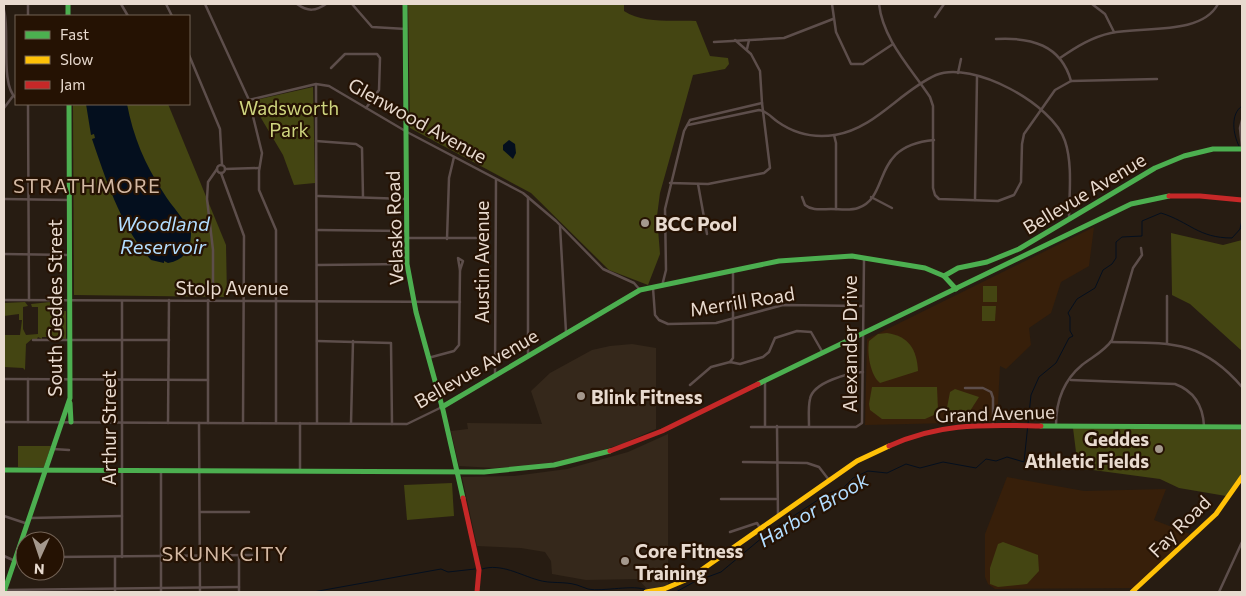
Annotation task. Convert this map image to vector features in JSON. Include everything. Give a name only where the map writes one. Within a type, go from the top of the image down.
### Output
[{"type":"street","points":[[121,4],[127,15]]},
{"type":"street","points":[[205,4],[249,100],[262,153],[259,168],[260,190],[277,235],[276,423]]},
{"type":"street","points":[[297,4],[310,10],[319,9],[326,4]]},
{"type":"street","points":[[352,4],[372,27],[406,29]]},
{"type":"street","name":"Velasko Road","points":[[405,4],[407,264],[414,302],[442,407],[479,570],[477,592]]},
{"type":"street","points":[[832,4],[833,19],[851,64],[858,65],[893,44]]},
{"type":"street","points":[[879,4],[883,26],[893,44],[922,84],[933,106],[933,188],[935,195],[942,199],[1004,200],[1016,192],[1021,182],[1024,134],[1055,90],[1072,81],[1157,79]]},
{"type":"street","points":[[935,17],[944,4]]},
{"type":"street","points":[[1092,4],[1105,14],[1114,32]]},
{"type":"street","points":[[1060,58],[1088,41],[1114,32],[1181,26],[1208,16],[1218,4]]},
{"type":"street","points":[[4,10],[6,82],[15,96],[4,108]]},
{"type":"street","points":[[714,42],[791,36],[833,19]]},
{"type":"street","points":[[996,39],[1017,38],[1033,42],[1060,58],[1072,81]]},
{"type":"street","points":[[670,183],[698,184],[766,172],[770,164],[762,110],[760,70],[747,49],[735,40]]},
{"type":"street","points":[[747,49],[749,40]]},
{"type":"street","points":[[331,68],[345,54],[377,54],[380,58],[380,86],[378,92],[366,108]]},
{"type":"street","points":[[190,57],[220,129],[222,165],[225,169]]},
{"type":"street","points":[[958,73],[961,58]]},
{"type":"street","points":[[688,125],[762,110],[794,131],[814,136],[834,135],[853,129],[871,120],[922,84],[942,73],[958,73],[977,77],[1004,86],[1042,108],[1058,126],[1065,140],[1068,159],[1069,220]]},
{"type":"street","points":[[975,200],[977,77]]},
{"type":"street","points":[[249,100],[316,84],[318,196],[317,423]]},
{"type":"street","name":"Glenwood Avenue","points":[[316,84],[329,86],[454,158],[528,196],[608,273],[634,283],[640,290]]},
{"type":"street","points":[[662,286],[666,270],[664,217],[670,183],[684,131],[690,120],[762,103]]},
{"type":"street","points":[[28,105],[29,300]]},
{"type":"street","name":"South Geddes Street","points":[[25,531],[70,398],[69,105]]},
{"type":"street","points":[[1242,120],[1240,128],[1242,148]]},
{"type":"street","points":[[834,135],[836,143],[836,209]]},
{"type":"street","points":[[802,197],[808,207],[857,208],[871,197],[890,161],[899,151],[912,144],[934,140]]},
{"type":"street","points":[[316,141],[356,144],[362,148],[363,197]]},
{"type":"street","name":"Bellevue Avenue","points":[[944,276],[956,268],[988,262],[1011,252],[1163,164],[1197,152],[1242,148]]},
{"type":"street","points":[[447,238],[449,178],[454,158]]},
{"type":"street","points":[[213,300],[213,250],[207,199],[208,182],[222,165]]},
{"type":"street","points":[[225,169],[259,168]]},
{"type":"street","points":[[217,169],[222,173],[243,228],[243,423]]},
{"type":"street","points":[[222,173],[225,169]]},
{"type":"street","name":"Austin Avenue","points":[[495,376],[496,179]]},
{"type":"street","points":[[698,184],[707,234]]},
{"type":"street","points":[[4,470],[457,472],[542,469],[594,458],[644,439],[1141,201],[1181,194],[1242,200]]},
{"type":"street","points":[[318,196],[407,198]]},
{"type":"street","points":[[528,196],[528,356]]},
{"type":"street","points":[[871,197],[892,208]]},
{"type":"street","points":[[4,200],[69,200]]},
{"type":"street","points":[[560,225],[566,332]]},
{"type":"street","points":[[317,230],[406,231]]},
{"type":"street","points":[[406,238],[476,238]]},
{"type":"street","points":[[1056,425],[1060,398],[1070,380],[1082,365],[1111,342],[1132,268],[1142,255],[1140,248]]},
{"type":"street","points":[[4,254],[69,254]]},
{"type":"street","name":"Bellevue Avenue","points":[[4,422],[392,424],[411,422],[442,407],[640,290],[733,270],[806,258],[864,257],[925,268],[944,276],[956,289]]},
{"type":"street","name":"Alexander Drive","points":[[809,426],[856,427],[861,425],[863,419],[864,257]]},
{"type":"street","points":[[317,265],[407,264]]},
{"type":"street","points":[[428,358],[452,352],[458,347],[460,270]]},
{"type":"street","points":[[730,362],[733,358],[733,270]]},
{"type":"street","name":"Merrill Road","points":[[653,288],[656,315],[666,324],[698,325],[733,319],[783,305],[863,306]]},
{"type":"street","points":[[1167,296],[1167,343]]},
{"type":"street","name":"Stolp Avenue","points":[[4,300],[460,302]]},
{"type":"street","name":"Arthur Street","points":[[122,300],[122,557]]},
{"type":"street","points":[[168,423],[169,300]]},
{"type":"street","points":[[208,300],[208,423]]},
{"type":"street","points":[[690,385],[708,368],[730,362],[740,364],[763,357],[769,352],[775,338],[804,330],[811,332],[823,353]]},
{"type":"street","points":[[33,340],[169,340]]},
{"type":"street","points":[[318,340],[391,342],[392,424]]},
{"type":"street","points":[[351,424],[352,341]]},
{"type":"street","points":[[1111,342],[1181,345],[1202,353],[1223,368],[1242,387]]},
{"type":"street","points":[[752,426],[809,426],[809,399],[816,389],[842,376],[863,372]]},
{"type":"street","points":[[4,379],[208,380]]},
{"type":"street","points":[[28,379],[28,422]]},
{"type":"street","points":[[1070,380],[1175,384],[1187,390],[1197,400],[1204,426]]},
{"type":"street","points":[[765,382],[765,426]]},
{"type":"street","points":[[966,388],[983,388],[991,392],[994,398],[993,425]]},
{"type":"street","points":[[70,398],[71,422]]},
{"type":"street","points":[[199,423],[200,592]]},
{"type":"street","points":[[300,423],[300,471]]},
{"type":"street","name":"Grand Avenue","points":[[646,592],[664,589],[690,578],[864,457],[913,435],[954,426],[993,425],[1242,427]]},
{"type":"street","points":[[777,426],[776,499],[778,516]]},
{"type":"street","points":[[53,449],[69,450]]},
{"type":"street","points":[[743,462],[814,465],[829,480]]},
{"type":"street","points":[[161,471],[161,592]]},
{"type":"street","name":"Fay Road","points":[[1132,592],[1216,514],[1242,477]]},
{"type":"street","points":[[721,499],[776,499]]},
{"type":"street","points":[[200,512],[249,512]]},
{"type":"street","points":[[4,516],[28,524]]},
{"type":"street","points":[[30,518],[122,516]]},
{"type":"street","points":[[730,532],[757,523],[760,528]]},
{"type":"street","points":[[1219,592],[1242,542]]},
{"type":"street","points":[[239,555],[239,592]]},
{"type":"street","points":[[65,558],[252,555]]},
{"type":"street","points":[[4,556],[15,560]]},
{"type":"street","points":[[115,557],[115,590]]},
{"type":"street","name":"South Geddes Street","points":[[4,591],[15,560]]},
{"type":"street","points":[[4,591],[239,587]]},
{"type":"shaded area","points":[[1094,227],[1089,266],[1061,282],[1051,313],[1029,328],[1031,345],[1006,369],[1000,366],[997,422],[865,425],[867,339]]},
{"type":"shaded area","points":[[632,344],[656,348],[656,429],[622,444],[577,458],[546,465],[494,468],[459,466],[451,431],[468,429],[467,423],[542,424],[531,391],[550,373],[592,350]]},
{"type":"shaded area","points":[[668,434],[668,585],[648,590],[638,579],[586,580],[552,574],[551,561],[545,552],[521,548],[477,546],[462,477],[514,476],[567,469],[628,452]]},
{"type":"shaded area","points":[[1007,477],[1084,491],[1166,489],[1154,520],[1190,534],[1133,588],[995,589],[988,584],[985,577],[985,534]]},
{"type":"green space","points":[[408,4],[624,4],[624,11],[640,18],[649,20],[696,21],[710,56],[728,58],[729,64],[725,69],[693,75],[660,193],[657,216],[660,254],[648,285],[609,270],[531,193],[410,128]]},
{"type":"green space","name":"Wadsworth Park","points":[[313,87],[315,183],[294,185],[283,155],[252,103],[260,99]]},
{"type":"green space","points":[[73,105],[168,105],[226,245],[227,297],[74,295]]},
{"type":"green space","points":[[1171,233],[1223,245],[1242,240],[1242,351],[1190,304],[1172,295]]},
{"type":"green space","points":[[983,286],[997,286],[997,302],[983,302]]},
{"type":"green space","points":[[25,302],[28,306],[23,307],[23,329],[26,335],[38,334],[38,307],[32,307],[31,304],[50,302],[50,311],[66,311],[66,339],[56,337],[53,340],[53,337],[42,337],[42,339],[38,337],[37,339],[32,339],[26,344],[25,370],[23,368],[4,367],[4,335],[20,335],[22,320],[19,320],[19,314],[4,316],[4,303]]},
{"type":"green space","points":[[982,306],[996,306],[995,321],[982,321]]},
{"type":"green space","points":[[887,333],[901,337],[910,345],[916,357],[918,371],[880,383],[874,375],[870,364],[869,341],[878,334]]},
{"type":"green space","points":[[872,387],[937,387],[938,410],[934,415],[925,419],[882,419],[870,410],[869,404]]},
{"type":"green space","points":[[955,389],[979,397],[968,413],[948,416],[946,413],[950,392]]},
{"type":"green space","name":"Geddes Athletic Fields","points":[[1073,428],[1242,430],[1242,473],[1226,496],[1179,488],[1160,479],[1078,468]]},
{"type":"green space","points":[[18,446],[51,446],[44,467],[18,467]]},
{"type":"green space","points":[[452,483],[454,516],[407,520],[404,485]]},
{"type":"green space","points":[[1003,542],[1038,555],[1039,571],[1027,584],[998,587],[990,584],[990,568],[998,544]]},
{"type":"water","name":"Woodland Reservoir","points":[[86,105],[127,105],[136,139],[145,161],[191,233],[190,244],[182,257],[168,263],[151,260],[140,247],[115,202],[92,139],[95,138],[94,134],[91,135]]},
{"type":"water","points":[[509,140],[515,144],[516,153],[513,159],[503,150],[503,145]]},
{"type":"waterway","points":[[1239,146],[1235,136],[1234,119],[1242,106]]},
{"type":"waterway","name":"Harbor Brook","points":[[676,592],[694,582],[721,572],[769,532],[827,494],[843,488],[853,478],[868,471],[887,473],[906,464],[920,468],[943,462],[976,468],[986,459],[996,461],[1007,457],[1024,462],[1031,395],[1039,377],[1056,363],[1069,338],[1073,336],[1070,331],[1070,317],[1068,313],[1077,299],[1095,288],[1103,270],[1112,264],[1116,258],[1116,242],[1122,237],[1142,236],[1142,221],[1161,213],[1202,232],[1220,237],[1232,238],[1242,227]]},
{"type":"waterway","name":"Harbor Brook","points":[[1240,229],[1242,220]]},
{"type":"waterway","name":"Harbor Brook","points":[[482,569],[496,567],[543,581],[578,585],[594,590],[634,588],[646,590]]},
{"type":"waterway","name":"Harbor Brook","points":[[313,592],[441,569],[448,572],[475,569]]},
{"type":"traffic: fast","points":[[68,4],[68,15]]},
{"type":"traffic: fast","points":[[405,4],[407,264],[416,312],[443,410],[463,498]]},
{"type":"traffic: fast","points":[[4,592],[70,398],[69,105]]},
{"type":"traffic: fast","points":[[944,276],[958,268],[987,262],[1019,249],[1155,168],[1184,156],[1213,149],[1242,149]]},
{"type":"traffic: fast","points":[[758,384],[1131,204],[1169,196]]},
{"type":"traffic: fast","points":[[442,407],[640,290],[779,261],[852,256],[925,268],[944,276],[956,289]]},
{"type":"traffic: fast","points":[[70,403],[71,422]]},
{"type":"traffic: fast","points":[[1041,426],[1242,427]]},
{"type":"traffic: fast","points":[[4,470],[484,472],[554,465],[610,451]]},
{"type":"traffic: slow","points":[[646,592],[664,589],[690,578],[857,461],[889,446]]},
{"type":"traffic: slow","points":[[1132,592],[1216,514],[1242,477]]},
{"type":"traffic: jam","points":[[1169,196],[1200,196],[1242,200]]},
{"type":"traffic: jam","points":[[610,451],[662,431],[758,384]]},
{"type":"traffic: jam","points":[[889,446],[908,438],[945,429],[982,426],[1041,426]]},
{"type":"traffic: jam","points":[[463,498],[479,570],[477,592]]},
{"type":"place","name":"BCC Pool","points":[[645,223]]},
{"type":"place","name":"Blink Fitness","points":[[581,396]]},
{"type":"place","name":"Geddes Athletic Fields","points":[[1159,449]]},
{"type":"place","name":"Core Fitness Training","points":[[625,561]]},
{"type":"district","name":"STRATHMORE","points":[[87,185]]},
{"type":"district","name":"SKUNK CITY","points":[[225,553]]}]
